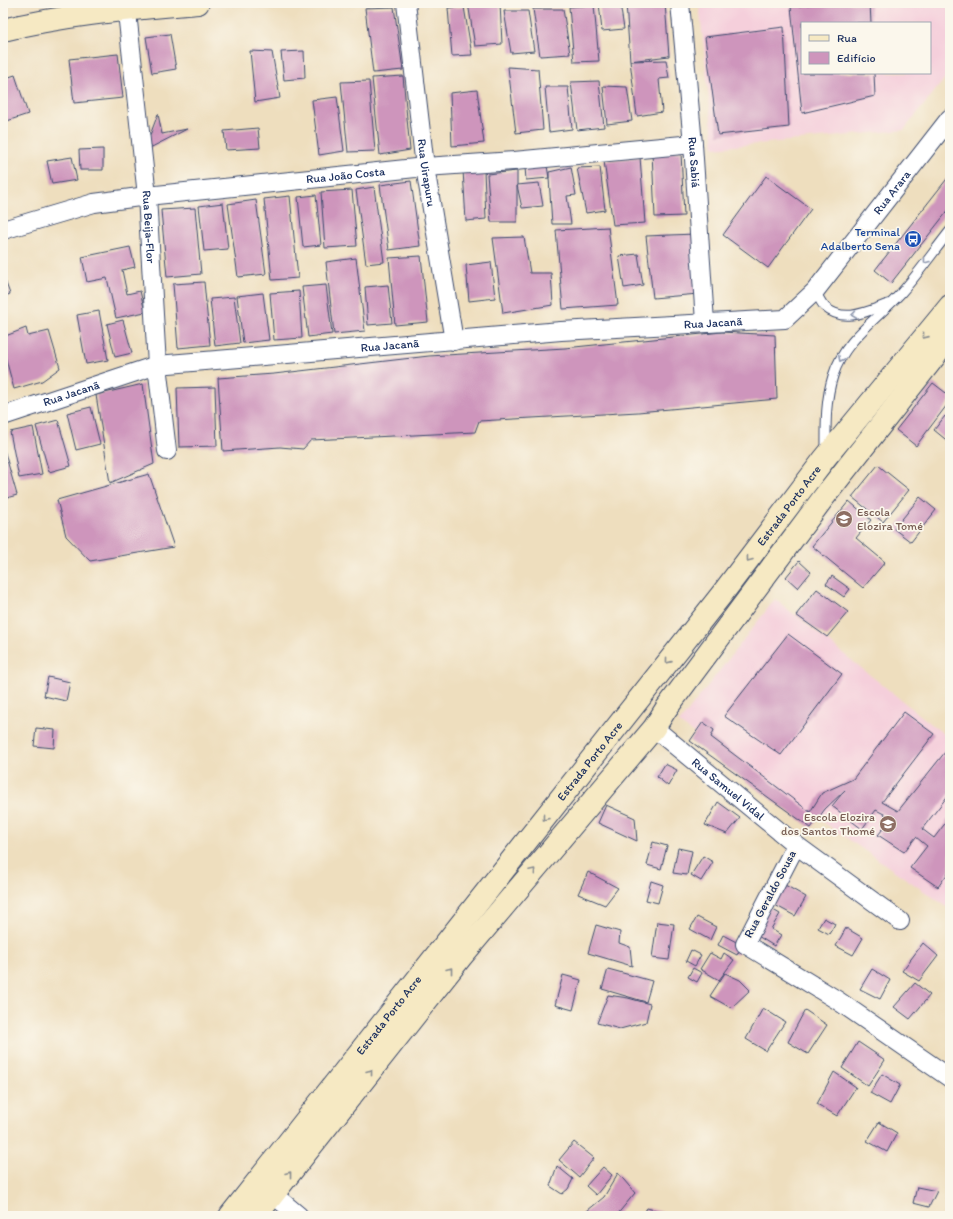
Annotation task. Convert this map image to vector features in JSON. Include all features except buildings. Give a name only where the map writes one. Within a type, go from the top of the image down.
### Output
[{"type":"main road","points":[[3,30],[39,20],[126,6],[198,3]]},
{"type":"main road","name":"Estrada Porto Acre","points":[[256,1216],[265,1188],[826,458],[950,306]]},
{"type":"main road","name":"Estrada Porto Acre","points":[[230,1216],[265,1188],[654,728],[666,709],[824,497],[950,337]]},
{"type":"street","name":"Rua Uirapuru","points":[[406,3],[425,167],[454,341]]},
{"type":"street","name":"Rua Sabiá","points":[[680,3],[693,144],[705,322]]},
{"type":"street","name":"Rua Beija-Flor","points":[[126,6],[147,196],[157,365],[167,451]]},
{"type":"street","name":"Rua Arara","points":[[785,319],[815,291],[950,118]]},
{"type":"street","name":"Rua João Costa","points":[[3,230],[94,203],[147,196],[425,167],[514,161],[693,144]]},
{"type":"street","name":"Rua Jacanã","points":[[3,416],[157,365],[561,331],[705,322],[785,319]]},
{"type":"street","name":"Rua Samuel Vidal","points":[[654,728],[796,845],[900,921]]},
{"type":"street","name":"Rua Geraldo Sousa","points":[[796,845],[745,944],[837,1000],[950,1078]]},
{"type":"street","points":[[265,1188],[299,1216]]},
{"type":"lane","points":[[826,458],[826,409],[833,376],[838,362],[847,346],[891,303],[950,231]]},
{"type":"lane","points":[[815,291],[826,307],[839,315],[854,316],[891,303]]},
{"type":"shaded area","points":[[699,3],[950,3],[950,72],[904,130],[714,148]]},
{"type":"shaded area","name":"Escola Elozira dos Santos Thomé","points":[[775,599],[950,739],[950,909],[679,723]]},
{"type":"place","name":"Terminal Adalberto Sena","points":[[913,239]]},
{"type":"place","name":"Escola Elozira Tomé","points":[[844,519]]},
{"type":"place","name":"Escola Elozira dos Santos Thomé","points":[[888,824]]}]
